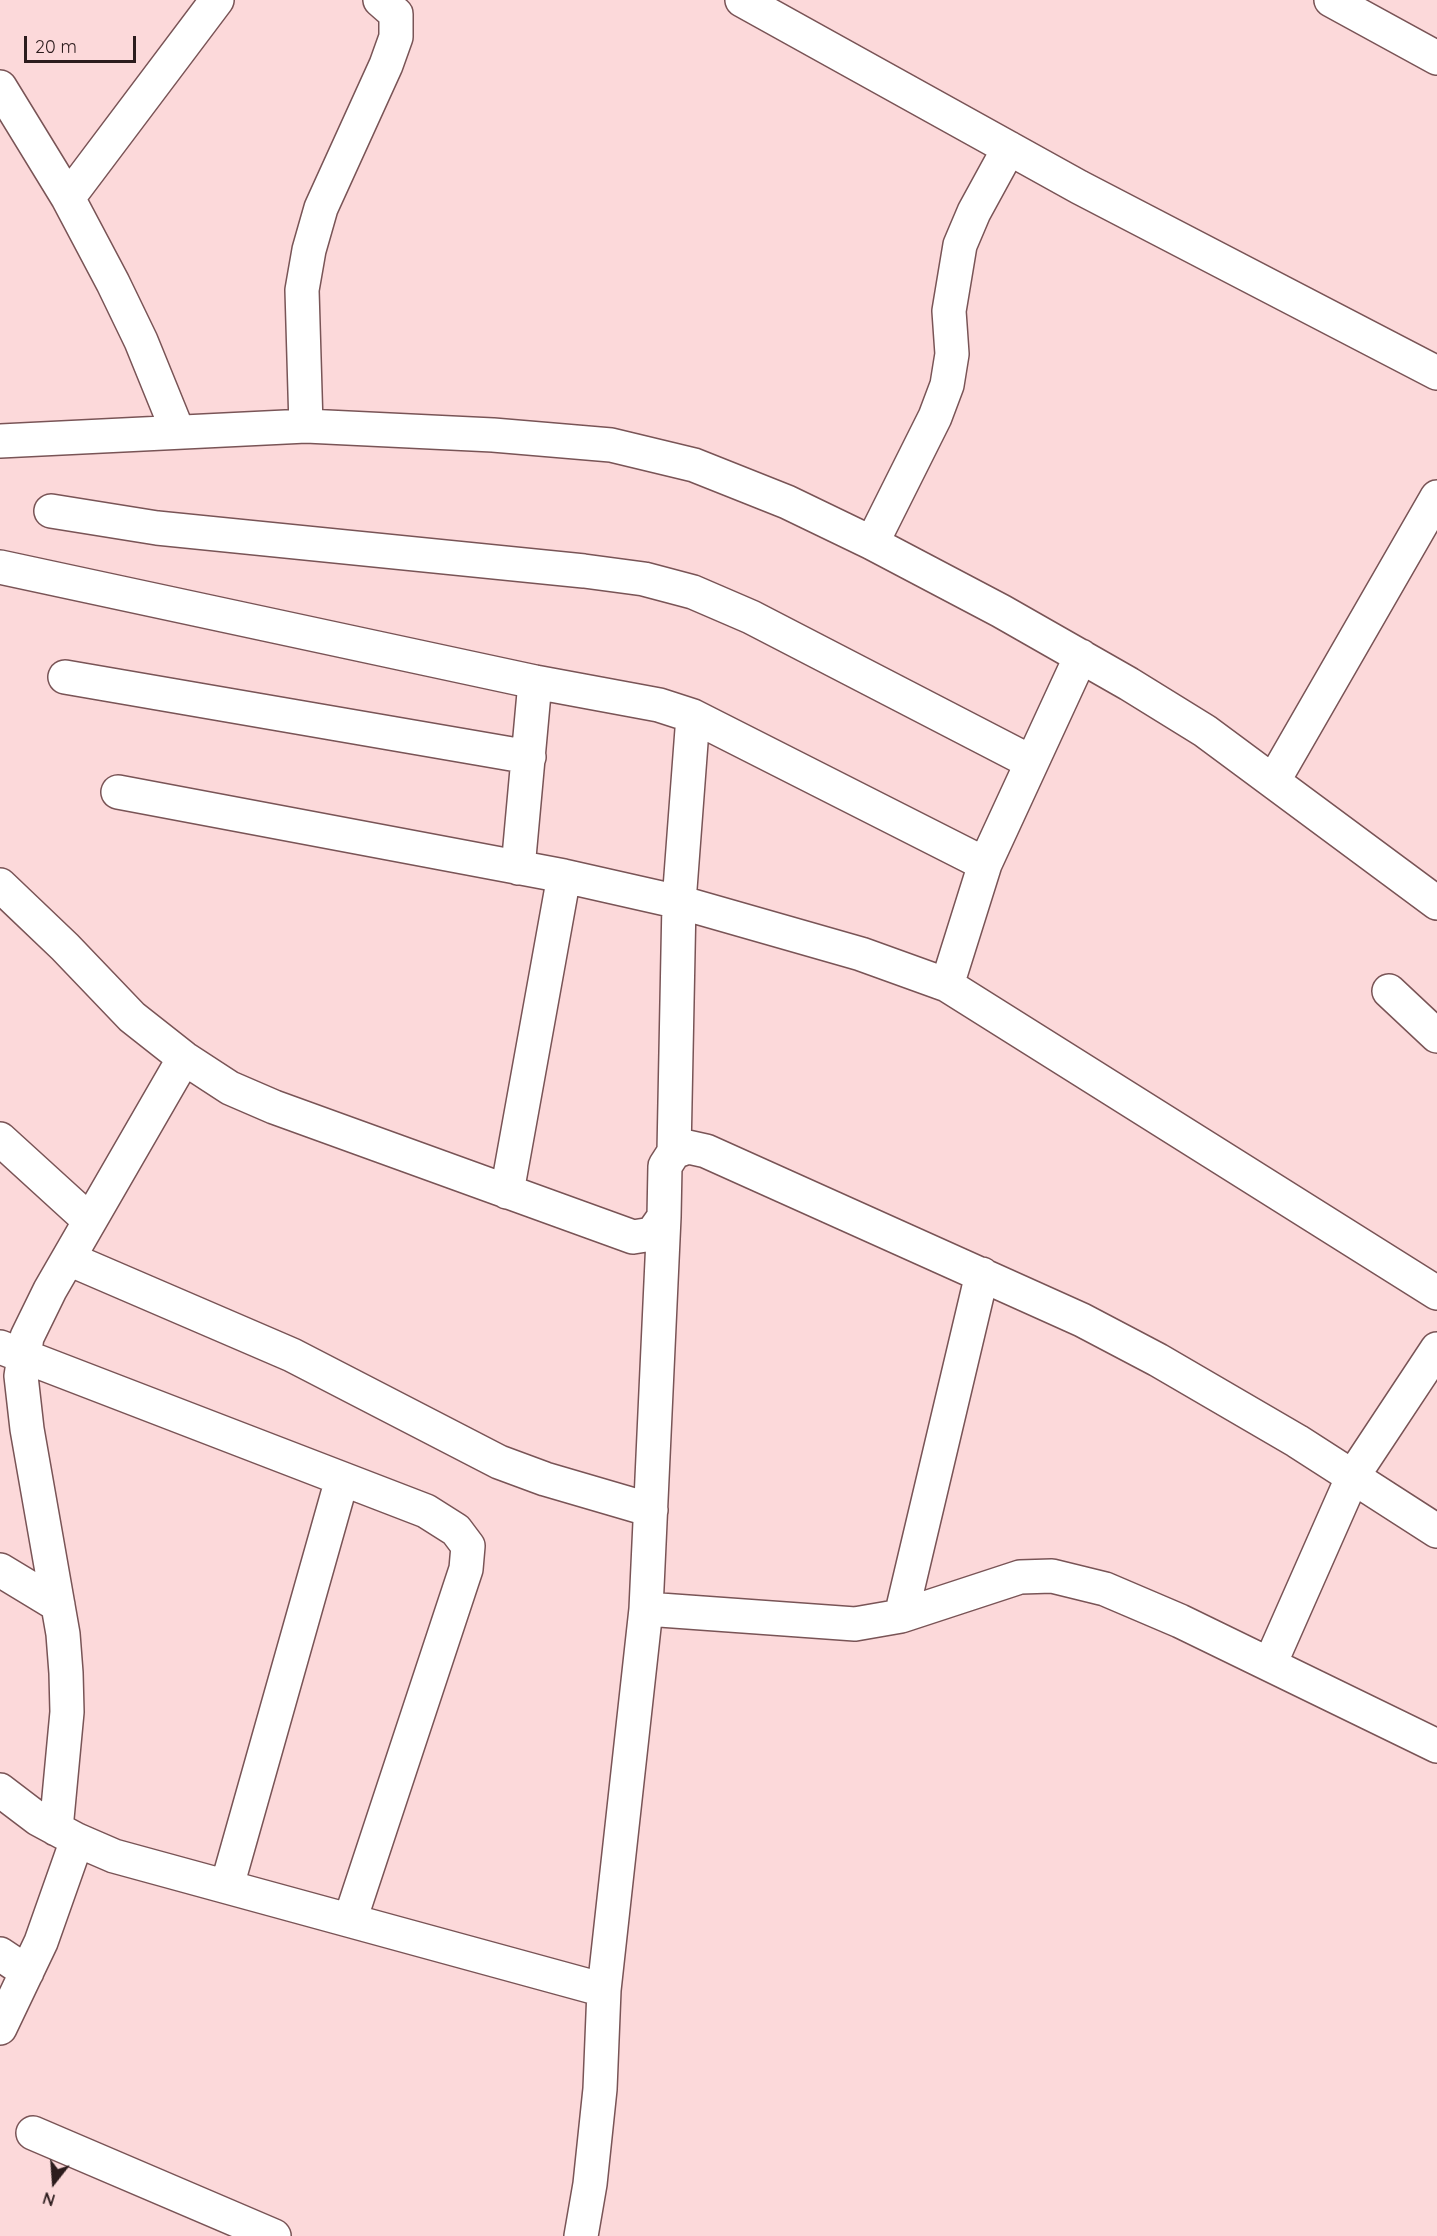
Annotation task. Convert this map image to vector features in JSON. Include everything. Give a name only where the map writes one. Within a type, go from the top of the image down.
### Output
[{"type":"street","points":[[68,198],[217,0]]},
{"type":"street","points":[[306,426],[302,290],[309,250],[321,208],[386,65],[396,37],[396,14],[380,0]]},
{"type":"street","points":[[742,0],[1089,193],[1437,373]]},
{"type":"street","points":[[1331,0],[1437,58]]},
{"type":"street","points":[[0,87],[68,198],[141,341],[178,432]]},
{"type":"street","points":[[872,543],[935,417],[947,385],[952,354],[950,311],[960,245],[974,213],[1009,148]]},
{"type":"street","points":[[0,441],[306,426],[493,435],[610,445],[694,465],[787,502],[872,543],[1081,656],[1205,730],[1437,903]]},
{"type":"street","points":[[1274,780],[1437,497]]},
{"type":"street","points":[[51,511],[157,528],[644,579],[693,592],[751,617],[1031,762]]},
{"type":"street","points":[[0,567],[535,682],[659,705],[693,716],[985,864]]},
{"type":"street","points":[[947,985],[985,864],[1081,656]]},
{"type":"street","points":[[64,677],[529,757]]},
{"type":"street","points":[[518,867],[535,682]]},
{"type":"street","points":[[581,2236],[590,2184],[600,2089],[604,1990],[646,1609],[665,1166],[674,1152],[679,902],[693,716]]},
{"type":"street","points":[[118,792],[564,876],[679,902],[861,954],[947,985],[1437,1293]]},
{"type":"street","points":[[507,1192],[564,876]]},
{"type":"street","points":[[0,885],[65,947],[132,1017],[184,1058],[230,1088],[274,1107],[633,1237],[652,1234],[664,1217]]},
{"type":"street","points":[[1389,991],[1437,1036]]},
{"type":"street","points":[[12,1352],[27,1336],[184,1058]]},
{"type":"street","points":[[0,1139],[90,1221]]},
{"type":"street","points":[[674,1152],[688,1147],[706,1151],[1082,1320],[1158,1360],[1353,1476],[1437,1531]]},
{"type":"street","points":[[69,1258],[292,1355],[499,1462],[545,1479],[651,1510]]},
{"type":"street","points":[[901,1616],[982,1274]]},
{"type":"street","points":[[1270,1664],[1353,1476],[1437,1349]]},
{"type":"street","points":[[12,1352],[426,1511],[456,1530],[468,1546],[466,1569],[350,1920]]},
{"type":"street","points":[[0,2028],[41,1942],[67,1835],[66,1672],[58,1605],[27,1429],[21,1376],[12,1352]]},
{"type":"street","points":[[227,1886],[342,1479]]},
{"type":"street","points":[[0,1570],[58,1605]]},
{"type":"street","points":[[646,1609],[855,1624],[901,1616],[1020,1577],[1052,1576],[1105,1589],[1180,1621],[1437,1746]]},
{"type":"street","points":[[0,1790],[38,1819],[114,1856],[604,1990]]},
{"type":"street","points":[[0,1954],[27,1972]]},
{"type":"street","points":[[33,2133],[274,2236]]}]
